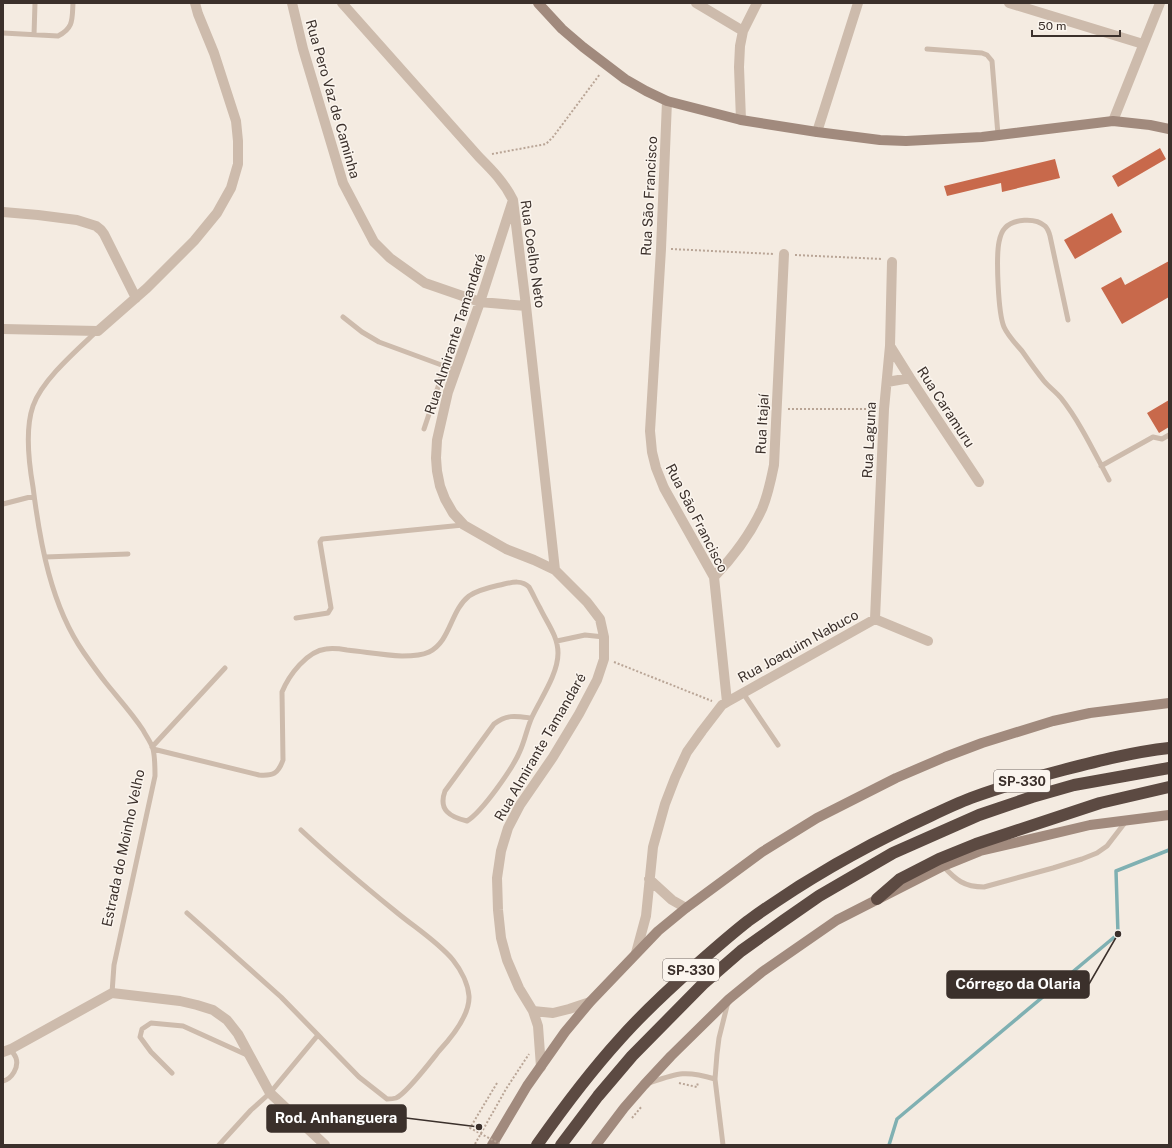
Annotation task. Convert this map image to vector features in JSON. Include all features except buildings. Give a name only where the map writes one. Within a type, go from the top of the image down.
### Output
[{"type":"highway","name":"SP-330","points":[[537,1145],[557,1116],[583,1083],[621,1038],[665,993],[705,957],[748,922],[802,884],[883,838],[970,799],[1025,780],[1092,762],[1150,750],[1169,748]]},
{"type":"highway","name":"SP-330","points":[[562,1145],[598,1096],[627,1062],[703,984],[741,951],[819,896],[893,853],[979,815],[1032,796],[1074,785],[1169,768]]},
{"type":"highway","points":[[876,899],[900,879],[939,859],[976,844],[1100,803],[1169,787]]},
{"type":"main road","points":[[538,3],[562,29],[625,79],[667,101],[741,120],[817,132],[880,140],[906,141],[998,135],[1113,121],[1169,128]]},
{"type":"main road","points":[[492,1145],[527,1086],[565,1032],[590,1002],[658,931],[686,908],[762,852],[818,818],[896,778],[982,743],[1053,721],[1090,713],[1169,703]]},
{"type":"main road","points":[[596,1145],[620,1113],[644,1085],[729,999],[762,972],[837,920],[943,866],[980,851],[1090,825],[1169,815]]},
{"type":"street","points":[[3,329],[98,331],[136,298],[194,241],[217,213],[231,188],[238,164],[236,121],[216,60],[198,14],[196,3]]},
{"type":"street","name":"Rua Pero Vaz de Caminha","points":[[292,3],[303,49],[342,184],[374,242],[390,258],[425,284],[480,302],[526,306]]},
{"type":"street","name":"Rua Coelho Neto","points":[[342,3],[500,179],[508,189],[513,200],[555,570]]},
{"type":"street","points":[[696,3],[743,31]]},
{"type":"street","points":[[741,120],[739,67],[740,46],[743,31],[757,3]]},
{"type":"street","points":[[817,132],[858,3]]},
{"type":"street","points":[[1008,3],[1143,44]]},
{"type":"street","points":[[1113,121],[1160,3]]},
{"type":"street","name":"Rua São Francisco","points":[[667,101],[659,280],[650,431],[652,452],[656,468],[664,488],[714,577],[725,704]]},
{"type":"street","name":"Rua Almirante Tamandaré","points":[[513,200],[480,302],[448,392],[438,440],[437,471],[440,486],[445,498],[453,513],[464,525],[506,549],[555,570],[565,582],[587,602],[600,619],[604,637],[604,659],[597,680],[579,714],[553,757],[520,805],[508,828],[501,851],[497,878],[501,938],[507,960],[519,988],[533,1011],[538,1026],[541,1067]]},
{"type":"street","points":[[3,212],[77,220],[96,226],[104,234],[136,298]]},
{"type":"street","name":"Rua Itajaí","points":[[714,577],[732,557],[750,530],[762,509],[769,489],[774,465],[784,254]]},
{"type":"street","name":"Rua Laguna","points":[[875,619],[884,409],[890,346],[892,262]]},
{"type":"street","name":"Rua Caramuru","points":[[890,346],[979,482]]},
{"type":"street","points":[[887,382],[910,378]]},
{"type":"street","name":"Rua Joaquim Nabuco","points":[[725,704],[875,619],[928,641]]},
{"type":"street","points":[[636,953],[646,916],[653,847],[665,804],[675,778],[688,752],[702,731],[725,704]]},
{"type":"street","points":[[649,879],[667,895],[686,908]]},
{"type":"street","points":[[7,1051],[112,993],[180,1001],[197,1005],[213,1010],[227,1020],[238,1034],[270,1093],[325,1145]]},
{"type":"street","points":[[533,1011],[553,1013],[590,1002]]},
{"type":"lane","points":[[34,35],[35,3]]},
{"type":"lane","points":[[3,33],[58,36],[65,33],[72,25],[73,3]]},
{"type":"lane","points":[[927,49],[982,53],[990,57],[992,61],[998,135]]},
{"type":"lane","points":[[1068,320],[1050,236],[1047,229],[1043,224],[1036,222],[1019,221],[1012,223],[1005,228],[1001,234],[998,253],[1000,311],[1004,326],[1011,338],[1045,382],[1074,416],[1109,480]]},
{"type":"lane","points":[[343,317],[362,332],[379,342],[456,370]]},
{"type":"lane","name":"Estrada do Moinho Velho","points":[[98,331],[67,359],[43,388],[33,406],[30,423],[29,446],[38,524],[45,557],[56,596],[67,624],[83,652],[105,682],[127,707],[149,740],[155,763],[154,776],[114,965],[112,993]]},
{"type":"lane","points":[[424,429],[441,378],[447,373],[456,370]]},
{"type":"lane","points":[[1101,466],[1153,437],[1162,439],[1169,435]]},
{"type":"lane","points":[[3,504],[34,496]]},
{"type":"lane","points":[[296,618],[328,613],[331,608],[320,542],[322,539],[464,525]]},
{"type":"lane","points":[[45,557],[128,554]]},
{"type":"lane","points":[[225,668],[152,748],[258,775],[268,776],[276,773],[281,768],[283,760],[282,692],[286,682],[294,670],[306,658],[316,652],[326,649],[395,656],[415,656],[427,653],[436,649],[461,606],[468,597],[487,588],[518,581],[529,586],[557,641],[558,654],[555,670],[550,683],[531,718],[516,761],[506,776],[473,818],[467,821],[454,816],[447,811],[443,807],[442,799],[445,791],[494,724],[502,718],[509,716],[531,718]]},
{"type":"lane","points":[[557,641],[585,635],[604,637]]},
{"type":"lane","points":[[743,693],[778,745]]},
{"type":"lane","points":[[943,866],[954,878],[964,884],[975,887],[990,885],[1054,868],[1082,859],[1097,852],[1107,846],[1127,820]]},
{"type":"lane","points":[[187,913],[281,997],[359,1077],[387,1099],[396,1098],[406,1090],[447,1042],[460,1024],[467,1008],[469,996],[465,982],[461,971],[432,940],[395,912],[301,830]]},
{"type":"lane","points":[[723,1145],[715,1079],[716,1054],[729,999]]},
{"type":"lane","points":[[172,1073],[151,1052],[140,1037],[142,1029],[151,1023],[183,1026],[250,1056]]},
{"type":"lane","points":[[219,1145],[251,1110],[270,1093],[318,1035]]},
{"type":"lane","points":[[3,1082],[15,1072],[17,1059],[7,1051]]},
{"type":"lane","points":[[644,1085],[681,1073],[701,1074],[715,1079]]},
{"type":"path","points":[[479,157],[546,144],[553,137],[607,66]]},
{"type":"path","points":[[777,408],[884,409]]},
{"type":"path","points":[[604,659],[725,704]]},
{"type":"path","points":[[475,1144],[506,1089],[539,1037]]},
{"type":"path","points":[[677,1083],[697,1087],[701,1074]]},
{"type":"path","points":[[497,1083],[470,1128],[502,1145]]},
{"type":"path","points":[[627,1122],[646,1101]]},
{"type":"waterway","points":[[889,1145],[897,1119],[1118,934],[1116,871],[1169,850]]},
{"type":"place","name":"Córrego da Olaria","points":[[1118,934]]},
{"type":"place","name":"Rod. Anhanguera","points":[[479,1127]]}]
